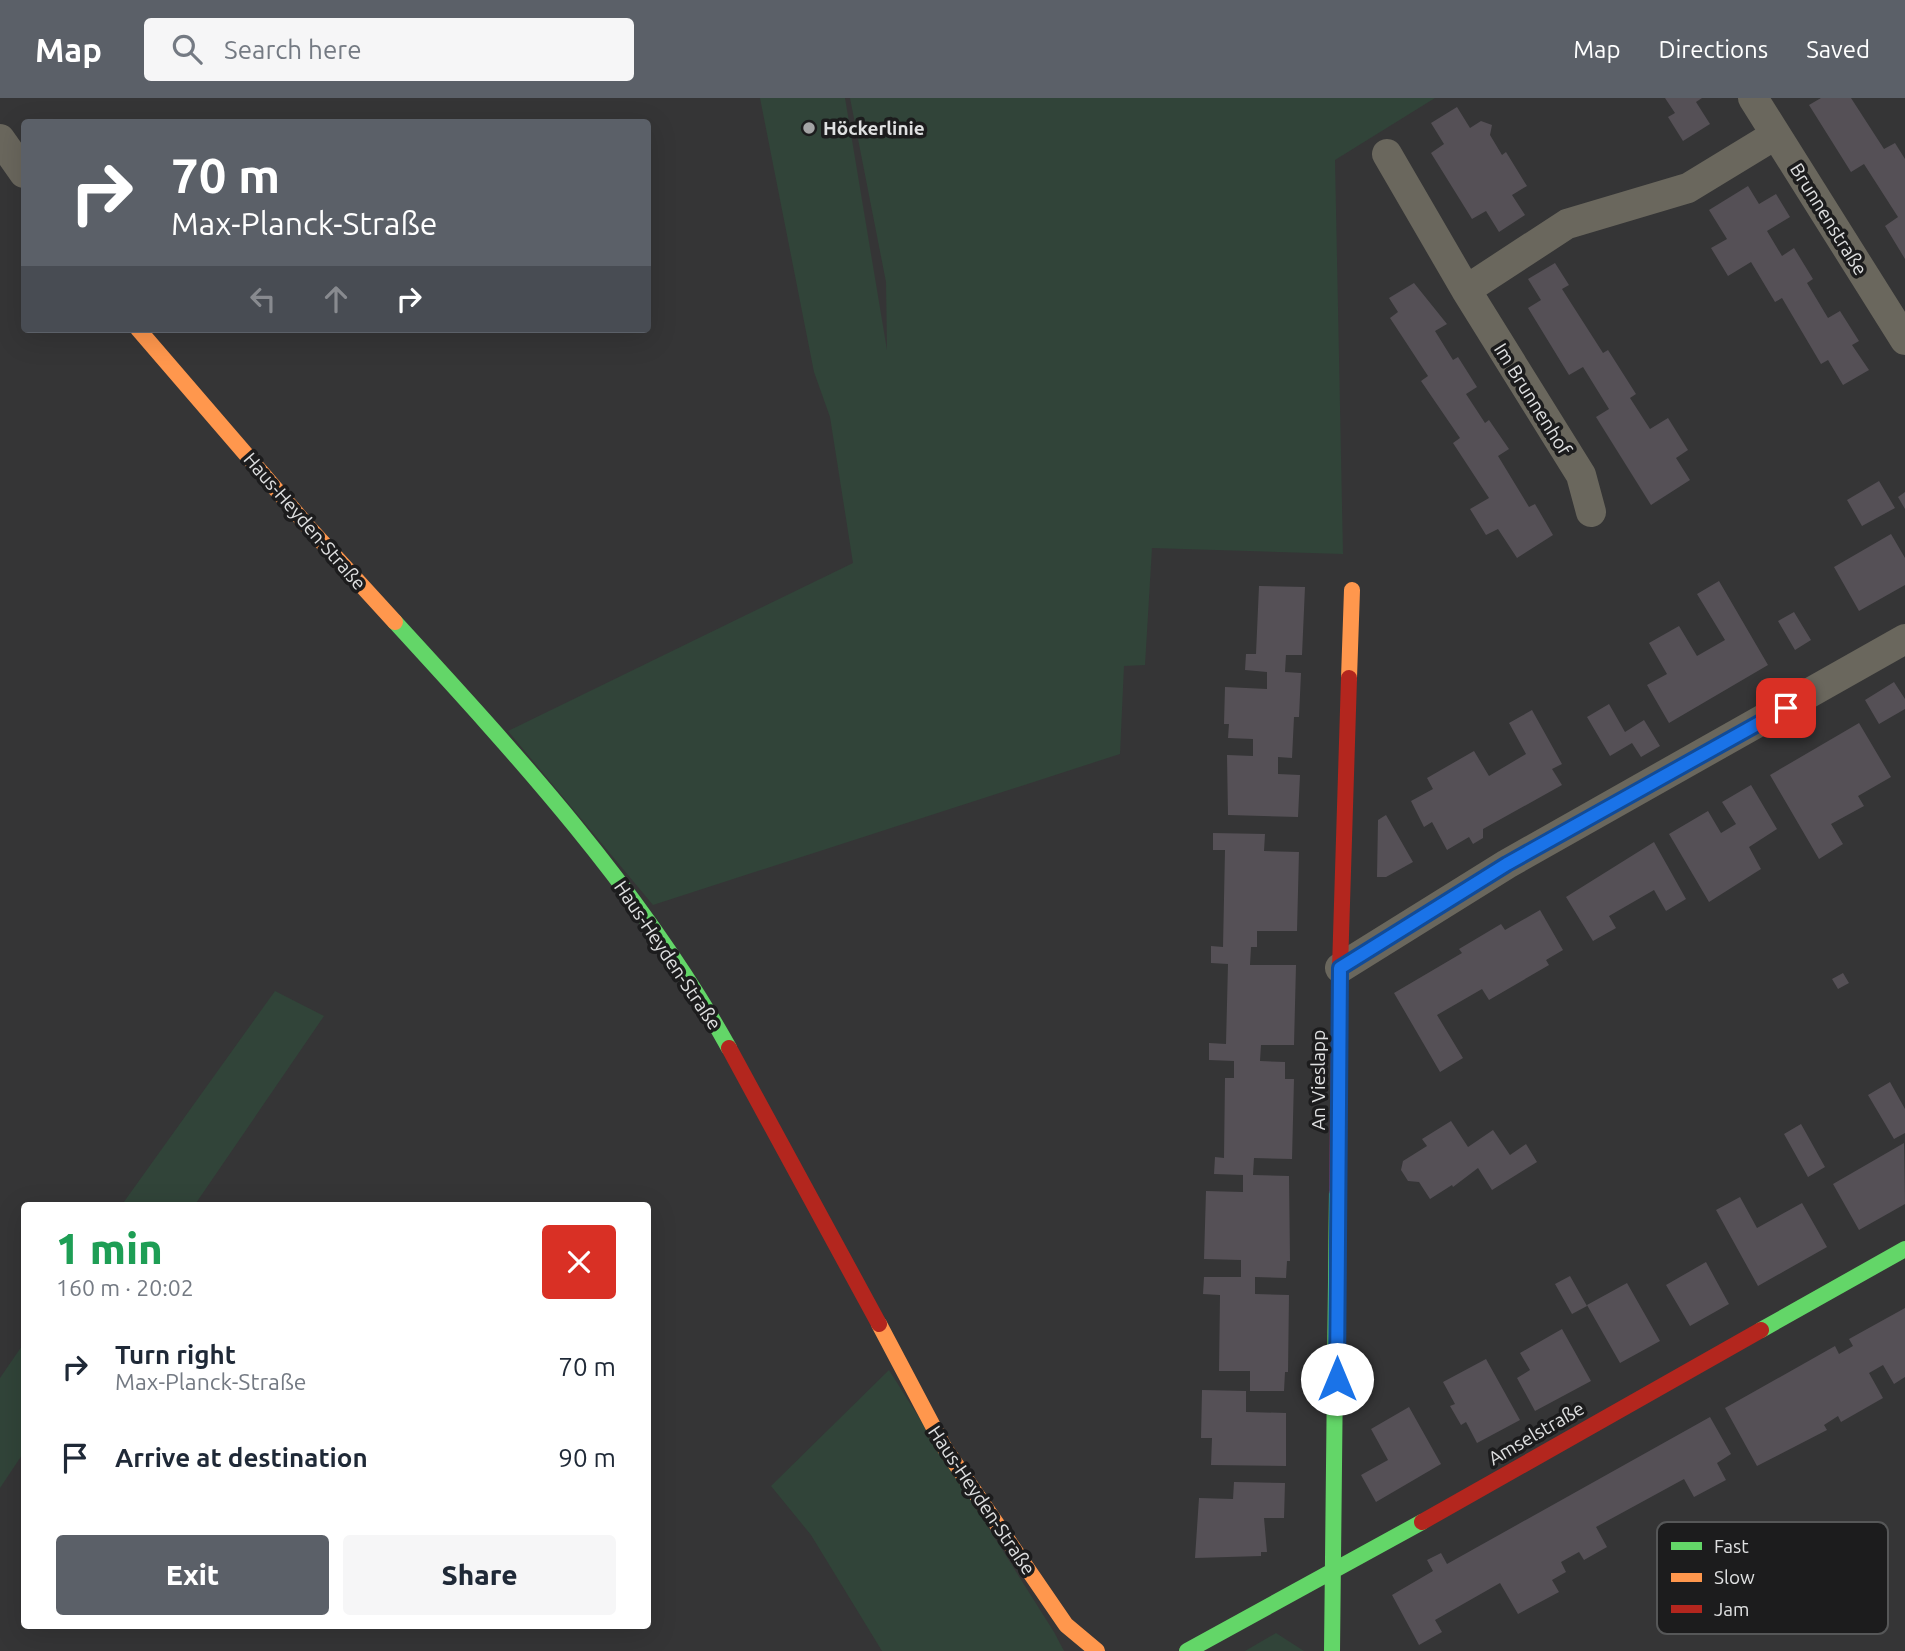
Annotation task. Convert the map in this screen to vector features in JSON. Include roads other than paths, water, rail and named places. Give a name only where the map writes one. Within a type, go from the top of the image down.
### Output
[{"type":"street","name":"Brunnenstraße","points":[[1753,98],[1905,340]]},
{"type":"street","points":[[1465,290],[1567,223],[1688,188],[1775,135]]},
{"type":"street","points":[[0,139],[21,169]]},
{"type":"street","name":"Im Brunnenhof","points":[[1387,154],[1465,290],[1581,475],[1591,512]]},
{"type":"street","name":"Haus-Heyden-Straße","points":[[141,333],[311,530],[522,761],[607,866],[703,1001],[798,1170],[944,1447],[1066,1625],[1097,1651]]},
{"type":"street","name":"An Vieslapp","points":[[1332,1651],[1340,968],[1352,590]]},
{"type":"street","points":[[1340,968],[1507,864],[1905,639]]},
{"type":"street","name":"Amselstraße","points":[[1187,1651],[1335,1571],[1905,1249]]},
{"type":"place","name":"Höckerlinie","points":[[809,128]]}]
